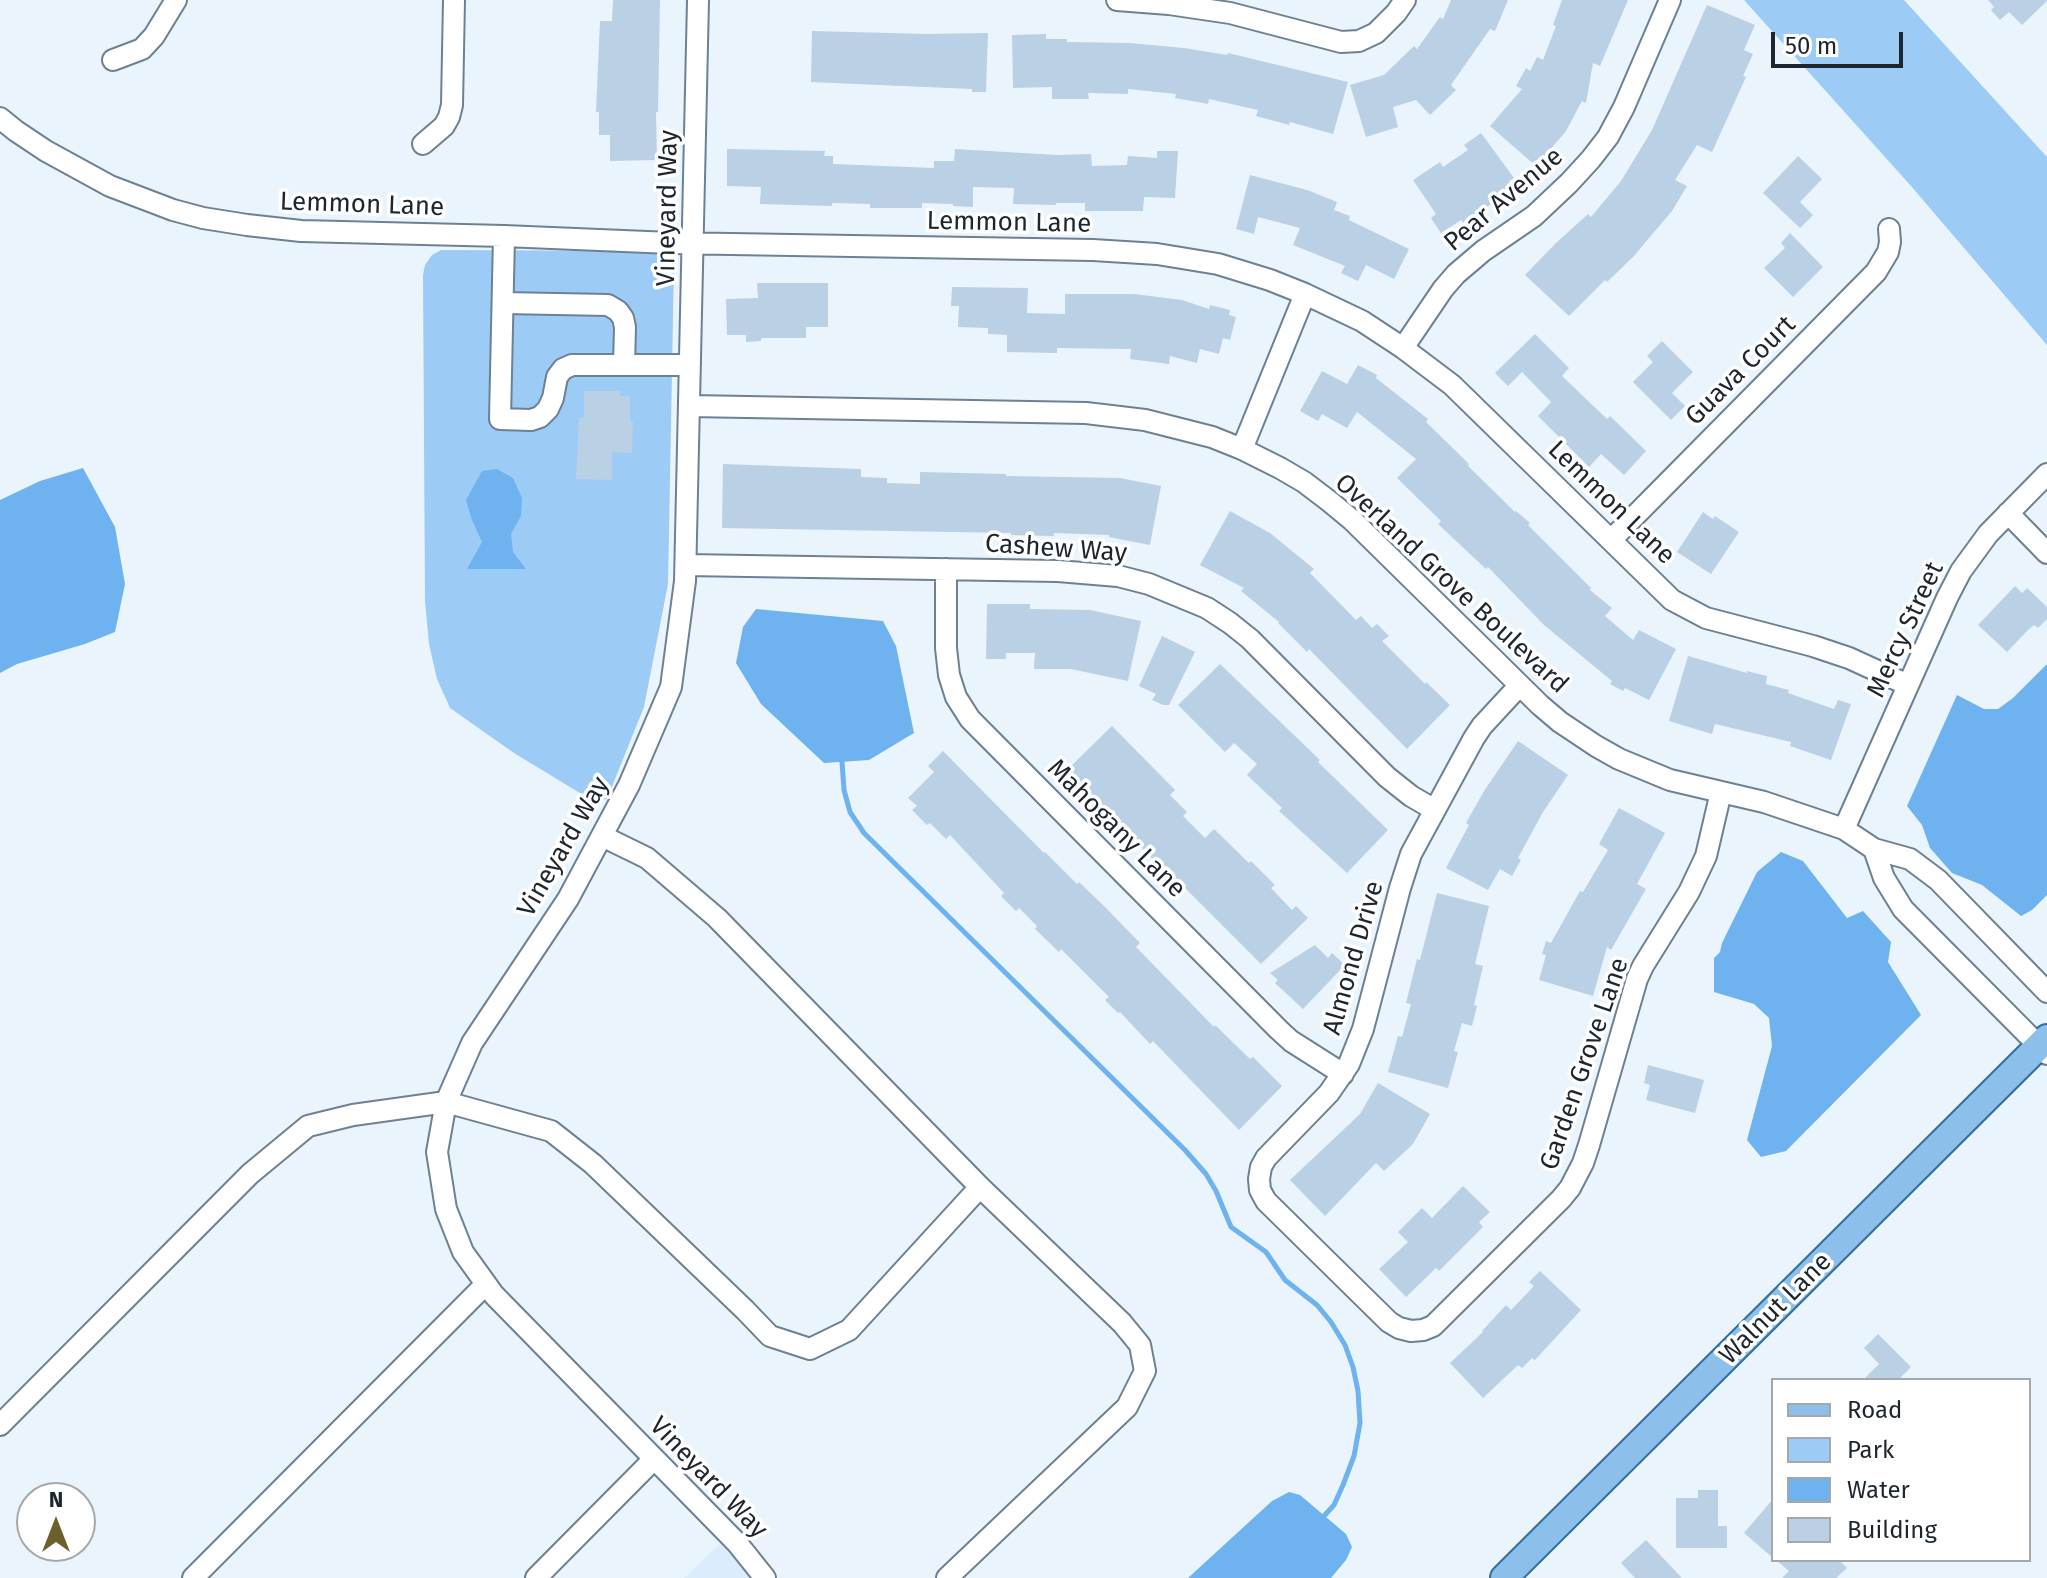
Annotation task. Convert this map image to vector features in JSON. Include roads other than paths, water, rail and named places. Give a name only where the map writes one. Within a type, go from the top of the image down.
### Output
[{"type":"main road","name":"Walnut Lane","points":[[1504,1578],[2044,1046]]},
{"type":"street","points":[[113,60],[142,49],[154,36],[176,0]]},
{"type":"street","points":[[423,144],[444,126],[452,105],[454,0]]},
{"type":"street","name":"Vineyard Way","points":[[698,0],[686,565],[671,687],[629,785],[568,899],[472,1043],[446,1102],[437,1152],[446,1209],[463,1252],[494,1295],[737,1543],[757,1575]]},
{"type":"street","points":[[1117,0],[1215,11],[1350,42],[1376,33],[1405,0]]},
{"type":"street","name":"Pear Avenue","points":[[1403,348],[1456,274],[1534,216],[1581,171],[1600,147],[1624,107],[1670,0]]},
{"type":"street","name":"Lemmon Lane","points":[[0,118],[46,151],[110,186],[173,210],[203,218],[301,231],[693,243],[1093,250],[1157,254],[1218,264],[1305,294],[1362,321],[1403,348],[1452,385],[1672,600],[1706,618],[1813,646],[1849,658],[1908,685]]},
{"type":"street","name":"Guava Court","points":[[1611,540],[1876,272],[1888,252],[1889,229]]},
{"type":"street","points":[[504,236],[500,419],[531,420],[540,417],[553,398],[557,377],[563,369],[572,365],[690,365]]},
{"type":"street","points":[[1242,449],[1305,294]]},
{"type":"street","points":[[504,303],[608,305],[623,318],[624,365]]},
{"type":"street","name":"Overland Grove Boulevard","points":[[690,406],[1097,414],[1179,428],[1242,449],[1304,482],[1352,520],[1519,686],[1560,722],[1607,753],[1670,780],[1764,802],[1844,829],[1874,849],[1910,859],[1938,880],[2047,992]]},
{"type":"street","name":"Mercy Street","points":[[1844,829],[1961,571],[1988,534],[2047,474]]},
{"type":"street","points":[[2008,513],[2047,553]]},
{"type":"street","name":"Cashew Way","points":[[686,565],[1058,571],[1118,576],[1149,584],[1207,608],[1230,623],[1250,639],[1393,782],[1435,810]]},
{"type":"street","name":"Mahogany Lane","points":[[946,569],[949,675],[956,697],[970,719],[1279,1030],[1343,1074]]},
{"type":"street","name":"Almond Drive","points":[[1329,1262],[1266,1201],[1260,1190],[1261,1167],[1266,1158],[1329,1093],[1355,1052],[1411,854],[1474,738],[1519,686]]},
{"type":"street","name":"Garden Grove Lane","points":[[1329,1262],[1389,1322],[1411,1331],[1423,1330],[1433,1326],[1561,1199],[1583,1163],[1637,979],[1689,892],[1706,856],[1721,792]]},
{"type":"street","points":[[602,836],[647,858],[717,918],[980,1187],[1122,1323],[1140,1345],[1145,1371],[1127,1407],[947,1578]]},
{"type":"street","points":[[1874,849],[1884,878],[1903,909],[2044,1046]]},
{"type":"street","points":[[0,1425],[250,1174],[308,1126],[353,1115],[446,1102],[551,1131],[593,1164],[770,1336],[810,1349],[849,1330],[980,1187]]},
{"type":"street","points":[[193,1578],[486,1284]]},
{"type":"street","points":[[536,1578],[654,1459]]},
{"type":"water","points":[[83,468],[115,527],[125,584],[115,632],[17,664],[0,673],[0,500],[40,481]]},
{"type":"water","points":[[497,469],[513,478],[522,498],[521,516],[511,534],[513,552],[526,569],[467,569],[482,542],[466,500],[482,471]]},
{"type":"water","points":[[756,609],[883,621],[896,646],[914,733],[869,760],[824,763],[761,704],[736,663],[743,627]]},
{"type":"water","points":[[2047,664],[2047,895],[2021,916],[1982,885],[1952,873],[1930,848],[1922,825],[1907,806],[1957,695],[1984,709],[1998,709]]},
{"type":"water","points":[[1781,852],[1803,861],[1847,918],[1863,911],[1891,942],[1888,962],[1921,1015],[1786,1151],[1761,1157],[1747,1140],[1772,1046],[1769,1018],[1754,1004],[1714,992],[1714,958],[1720,952],[1757,872]]},
{"type":"water","points":[[1289,1492],[1300,1495],[1346,1534],[1352,1547],[1331,1578],[1188,1578],[1272,1501]]},
{"type":"waterway","points":[[842,762],[844,790],[850,812],[864,833],[1185,1150],[1206,1174],[1231,1227],[1266,1252],[1285,1280],[1317,1305],[1331,1322],[1345,1345],[1353,1367],[1360,1423],[1354,1456],[1343,1485],[1334,1505],[1324,1516]]}]
